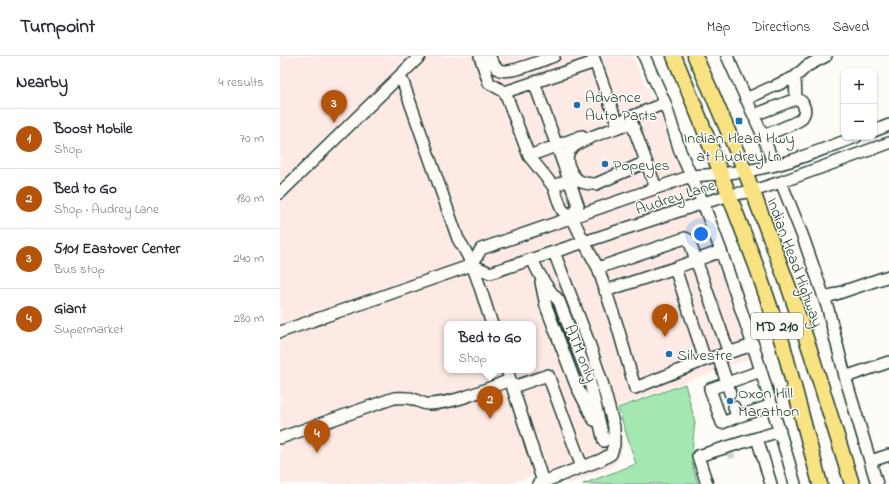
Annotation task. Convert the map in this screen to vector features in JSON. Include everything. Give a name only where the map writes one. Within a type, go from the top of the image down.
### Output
[{"type":"main road","name":"MD 210","points":[[674,56],[758,268],[783,345],[820,484]]},
{"type":"main road","name":"Indian Head Highway","points":[[695,56],[745,171],[789,288],[852,484]]},
{"type":"street","points":[[280,193],[420,56]]},
{"type":"street","points":[[480,56],[490,83],[505,92],[529,156],[552,186],[562,210],[572,217],[598,268],[636,388],[705,360],[753,345]]},
{"type":"street","points":[[490,56],[494,65],[504,72],[554,56]]},
{"type":"street","points":[[644,56],[664,103],[680,152],[721,251],[762,371],[795,484]]},
{"type":"street","points":[[727,56],[754,115],[774,165]]},
{"type":"street","points":[[746,99],[795,77],[807,66],[826,56]]},
{"type":"street","points":[[505,92],[594,59],[617,123]]},
{"type":"street","points":[[795,77],[796,99]]},
{"type":"street","points":[[398,78],[403,82],[458,239],[472,265],[491,321]]},
{"type":"street","points":[[534,82],[578,205],[572,217]]},
{"type":"street","points":[[754,115],[796,99],[802,102],[805,108],[805,112],[800,120],[763,136]]},
{"type":"street","points":[[646,162],[596,184],[587,184],[575,178],[570,169],[567,157],[570,150],[580,142],[630,121],[664,103]]},
{"type":"street","points":[[529,156],[617,123],[630,121]]},
{"type":"street","points":[[630,121],[656,188]]},
{"type":"street","points":[[877,129],[889,125]]},
{"type":"street","name":"Audrey Lane","points":[[848,140],[790,161],[774,165],[745,171],[690,176],[481,249],[472,265],[490,273],[702,203],[730,195],[752,191],[781,182],[889,144]]},
{"type":"street","points":[[552,186],[569,180]]},
{"type":"street","name":"Indian Head Highway","points":[[781,182],[804,237],[828,309],[845,377],[877,484]]},
{"type":"street","points":[[598,268],[685,238],[689,240],[729,353]]},
{"type":"street","points":[[605,291],[721,251]]},
{"type":"street","points":[[510,379],[540,483],[582,468],[611,454],[614,445],[614,428],[602,382],[589,343],[554,252]]},
{"type":"street","points":[[532,259],[580,383],[604,440]]},
{"type":"street","points":[[280,332],[472,265]]},
{"type":"street","points":[[675,268],[705,360]]},
{"type":"street","points":[[539,274],[559,301],[589,379],[604,440]]},
{"type":"street","points":[[824,298],[889,276]]},
{"type":"street","points":[[559,301],[563,278]]},
{"type":"street","points":[[563,278],[564,300],[593,378],[605,450],[601,460]]},
{"type":"street","points":[[551,292],[560,319],[585,381],[604,440]]},
{"type":"street","points":[[718,356],[728,388]]},
{"type":"street","points":[[845,377],[889,362]]},
{"type":"street","points":[[762,371],[728,388],[710,389],[722,423],[736,412],[772,405]]},
{"type":"street","points":[[280,438],[394,398],[405,398],[426,404],[440,403],[455,400],[510,379],[548,375],[582,468]]},
{"type":"street","points":[[707,484],[698,456],[780,431]]},
{"type":"street","points":[[757,438],[771,484]]},
{"type":"street","points":[[705,454],[719,456],[730,453],[741,449],[745,441]]},
{"type":"street","points":[[871,462],[889,455]]},
{"type":"shaded area","points":[[280,56],[632,56],[678,154],[703,219],[750,359],[613,408],[623,444],[617,461],[611,467],[569,484],[563,472],[558,472],[554,469],[507,484],[280,484]]},
{"type":"green space","points":[[685,384],[695,422],[692,463],[698,484],[583,484],[636,464],[618,408]]},
{"type":"tunnel","points":[[727,454],[734,452]]},
{"type":"place","name":"Advance Auto Parts","points":[[577,105]]},
{"type":"place","name":"Indian Head Hwy at Audrey Ln","points":[[739,121]]},
{"type":"place","name":"5101 Eastover Center","points":[[334,123]]},
{"type":"place","name":"Popeyes","points":[[605,164]]},
{"type":"place","name":"Boost Mobile","points":[[665,337]]},
{"type":"place","name":"Silvestre","points":[[669,354]]},
{"type":"place","name":"Oxon Hill Marathon","points":[[730,401]]},
{"type":"place","name":"Bed to Go","points":[[490,419]]},
{"type":"place","name":"Giant","points":[[317,453]]}]
